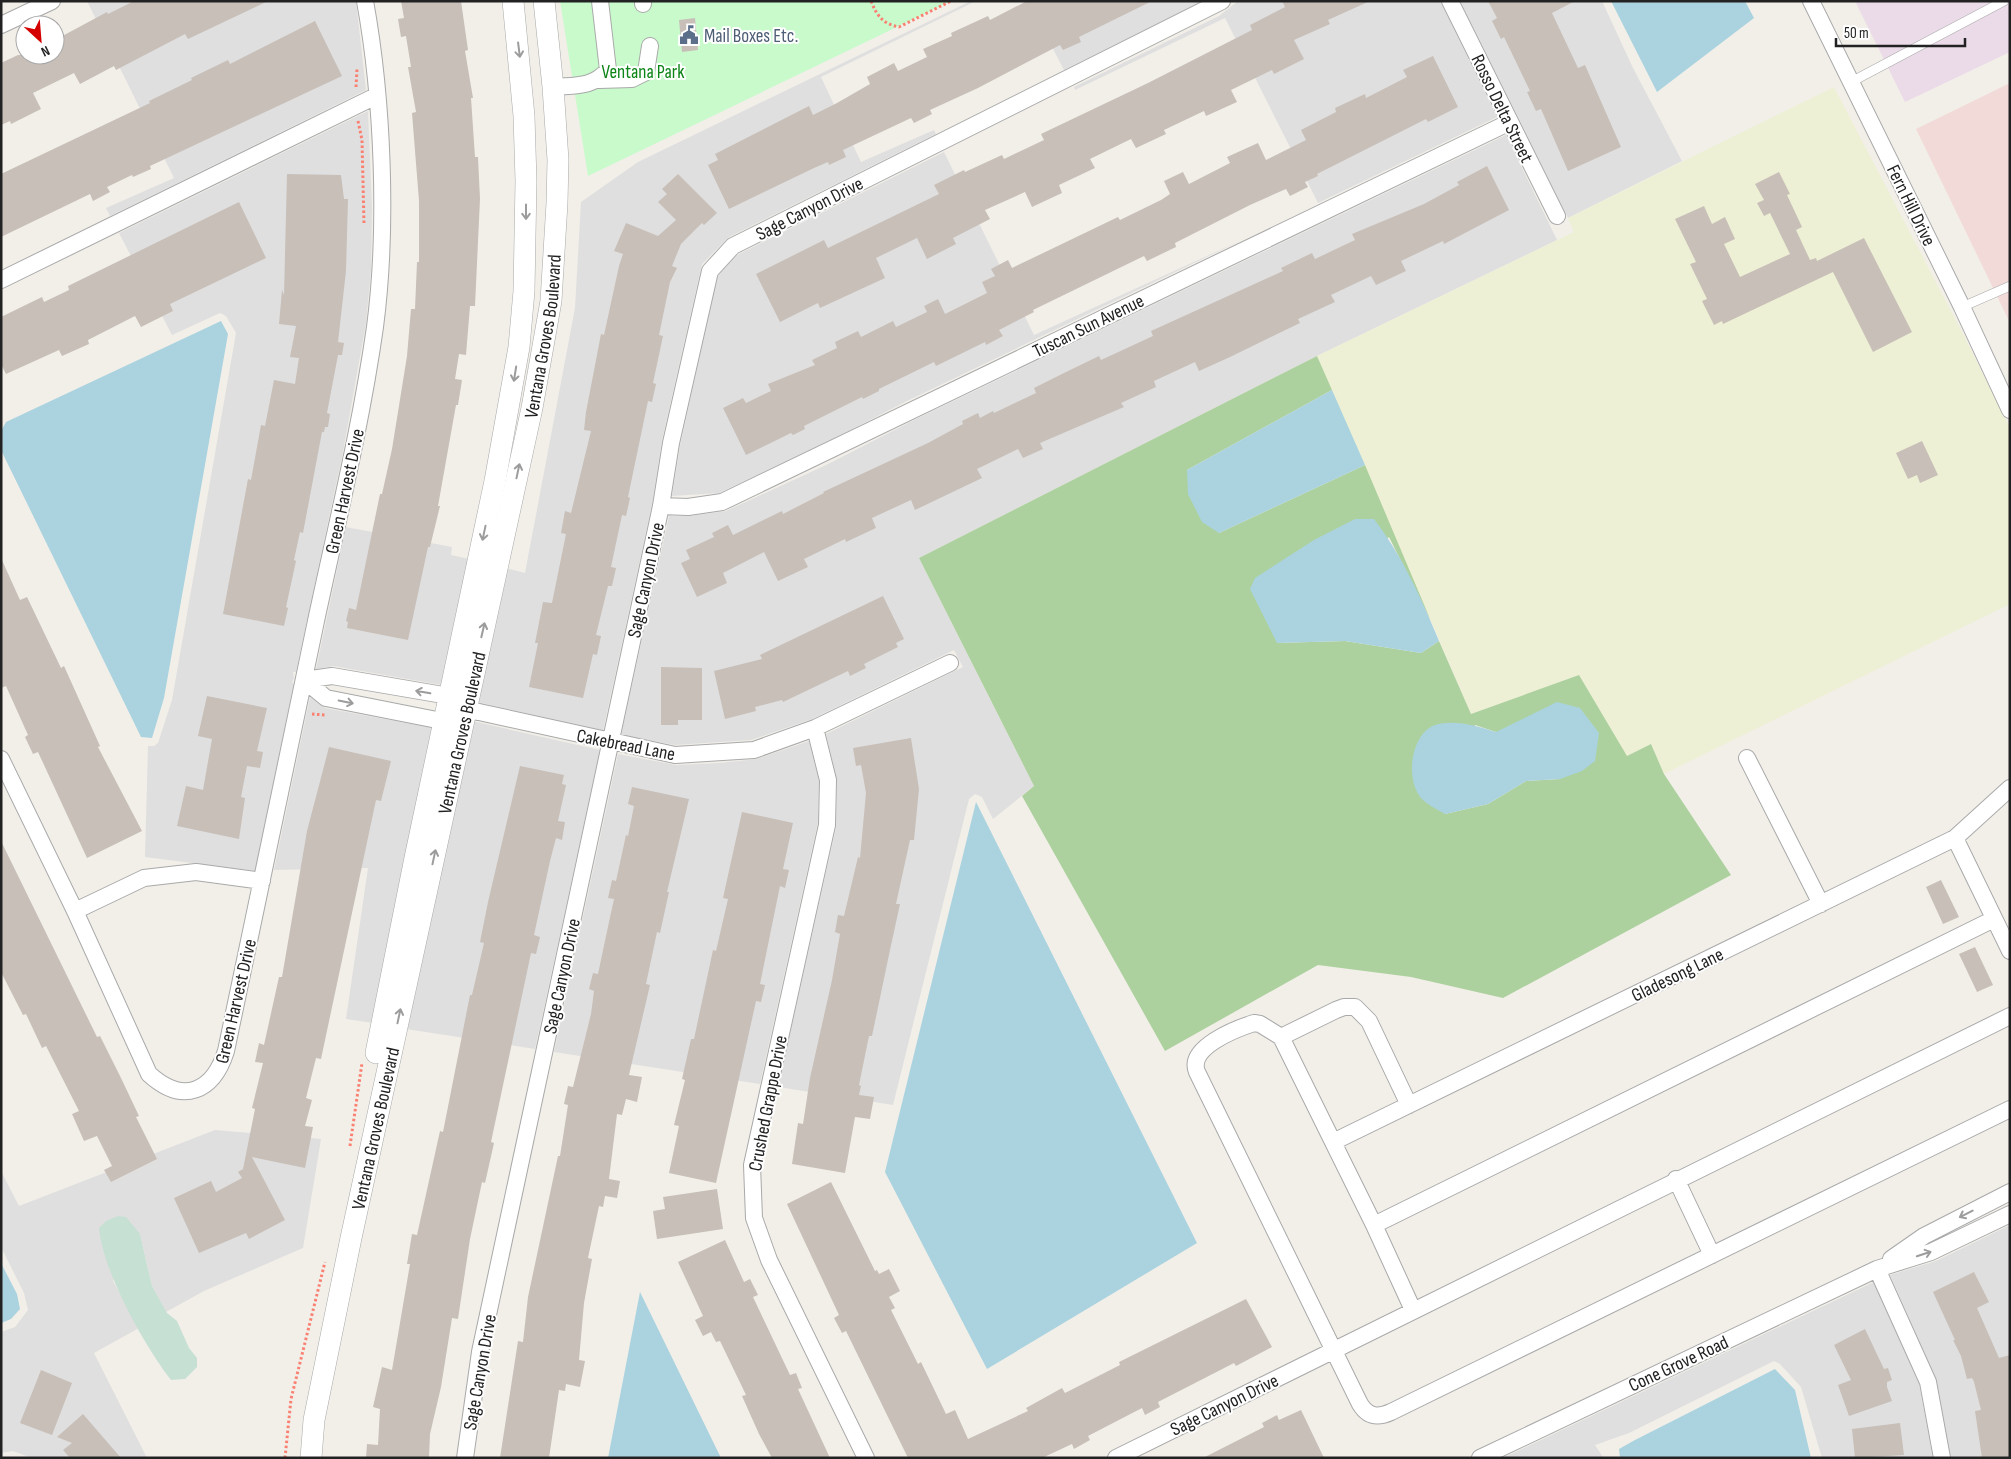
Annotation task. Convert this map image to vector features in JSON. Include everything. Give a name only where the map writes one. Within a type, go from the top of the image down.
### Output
[{"type":"street","points":[[1,25],[52,1]]},
{"type":"street","name":"Green Harvest Drive","points":[[1,759],[75,911],[149,1074],[171,1088],[185,1091],[199,1088],[212,1080],[220,1069],[226,1051],[363,398],[375,325],[380,271],[381,209],[376,96],[365,1]]},
{"type":"street","name":"Ventana Groves Boulevard","points":[[300,1458],[306,1408],[449,696],[497,472],[519,347],[526,237],[523,98],[513,1]]},
{"type":"street","name":"Ventana Groves Boulevard","points":[[311,1458],[314,1420],[351,1238],[532,408],[551,301],[558,186],[553,87],[544,1]]},
{"type":"street","points":[[599,80],[608,70],[600,1]]},
{"type":"street","name":"Sage Canyon Drive","points":[[465,1458],[480,1352],[661,506],[671,443],[710,271],[733,246],[1222,1]]},
{"type":"street","name":"Rosso Delta Street","points":[[1450,1],[1557,216]]},
{"type":"street","name":"Fern Hill Drive","points":[[1811,1],[1962,307],[2010,410]]},
{"type":"street","points":[[523,98],[553,87],[591,83],[599,80],[632,79],[646,72],[650,46]]},
{"type":"street","points":[[1,280],[376,96]]},
{"type":"street","name":"Tuscan Sun Avenue","points":[[661,506],[688,507],[722,502],[1510,122]]},
{"type":"street","name":"Cakebread Lane","points":[[449,696],[465,710],[610,743],[675,755],[718,754],[754,750],[815,728],[950,663]]},
{"type":"street","points":[[304,680],[332,676],[449,696]]},
{"type":"street","points":[[304,680],[326,698],[444,721],[465,710]]},
{"type":"street","name":"Crushed Grappe Drive","points":[[815,728],[828,780],[827,824],[752,1165],[754,1218],[769,1260],[866,1458]]},
{"type":"street","points":[[1747,758],[1820,904]]},
{"type":"street","name":"Gladesong Lane","points":[[1333,1142],[1954,838],[2010,788]]},
{"type":"street","points":[[1954,838],[2010,951]]},
{"type":"street","points":[[75,911],[144,878],[196,872],[262,881]]},
{"type":"street","points":[[1374,1225],[1994,919]]},
{"type":"street","points":[[1281,1037],[1336,1010],[1344,1007],[1355,1007],[1369,1020],[1409,1105]]},
{"type":"street","name":"Sage Canyon Drive","points":[[1116,1458],[1676,1179],[2010,1016]]},
{"type":"street","points":[[1413,1310],[1374,1225],[1281,1037],[1260,1024],[1248,1025],[1202,1049],[1196,1056],[1194,1065],[1333,1350],[1364,1411],[1371,1415],[1385,1415],[2010,1109]]},
{"type":"street","points":[[1676,1179],[1712,1255]]},
{"type":"street","name":"Cone Grove Road","points":[[1877,1269],[1924,1236],[2010,1192]]},
{"type":"street","name":"Cone Grove Road","points":[[1480,1458],[1877,1269],[1931,1252],[2010,1214]]},
{"type":"street","points":[[1877,1269],[1928,1382],[1942,1458]]},
{"type":"lane","points":[[1850,82],[2004,1]]},
{"type":"lane","points":[[1962,307],[2010,286]]},
{"type":"path","points":[[870,1],[877,16],[889,25],[898,27],[951,1]]},
{"type":"path","points":[[357,64],[358,131],[362,140],[364,231]]},
{"type":"path","points":[[298,711],[319,716],[334,715]]},
{"type":"shaded area","points":[[87,1],[356,1],[366,90],[110,216],[106,208],[174,178]]},
{"type":"shaded area","points":[[971,1],[976,1],[821,77],[861,162],[934,130],[936,134],[729,237],[702,264],[662,440],[652,504],[603,731],[477,702],[506,568],[525,573],[575,308],[581,202],[638,162]]},
{"type":"shaded area","points":[[1028,1],[1203,1],[1064,70]]},
{"type":"shaded area","points":[[1238,1],[1440,1],[1497,117],[1318,203],[1225,18],[1075,90],[1074,87],[1219,16]]},
{"type":"shaded area","points":[[1460,1],[1602,1],[1633,68],[1682,161],[1568,218]]},
{"type":"shaded area","points":[[1855,1],[2010,1],[2010,52],[1905,102]]},
{"type":"shaded area","points":[[2010,83],[2010,323],[1916,129]]},
{"type":"shaded area","points":[[368,111],[372,208],[371,270],[366,323],[343,452],[296,672],[293,672],[294,678],[292,682],[294,684],[255,871],[145,857],[148,746],[154,746],[158,743],[172,700],[236,333],[226,316],[220,313],[172,335],[119,233]]},
{"type":"shaded area","points":[[1506,135],[1557,240],[1317,356],[919,558],[1034,786],[993,819],[982,797],[975,794],[969,799],[893,1105],[778,1087],[836,828],[837,781],[826,734],[963,667],[954,650],[812,719],[751,740],[675,745],[621,735],[669,516],[690,516],[726,511],[826,465],[916,419]]},
{"type":"shaded area","points":[[944,152],[1034,335],[1244,239],[719,493],[672,496],[680,446],[711,303],[718,276],[725,267],[739,254]]},
{"type":"shaded area","points":[[346,527],[452,547],[451,555],[469,559],[442,685],[333,666],[316,669]]},
{"type":"shaded area","points":[[310,697],[325,708],[433,728],[373,1023],[346,1019],[368,868],[274,870]]},
{"type":"shaded area","points":[[472,721],[600,750],[535,1049],[406,1029]]},
{"type":"shaded area","points":[[809,741],[819,780],[818,822],[760,1084],[554,1052],[618,754],[676,765],[719,763],[757,759]]},
{"type":"shaded area","points":[[215,1130],[321,1139],[303,1248],[204,1291],[166,1312],[152,1286],[140,1234],[113,1281],[139,1328],[94,1353],[147,1458],[32,1458],[13,1451],[1,1453],[1,1332],[15,1327],[28,1310],[24,1293],[1,1247],[1,1171],[19,1206]]},
{"type":"shaded area","points":[[2010,1225],[2010,1458],[1951,1458],[1936,1379],[1890,1275],[1936,1261]]},
{"type":"shaded area","points":[[1874,1282],[1919,1384],[1933,1458],[1822,1458],[1801,1387],[1780,1364],[1774,1361],[1629,1433],[1595,1445],[1603,1457],[1611,1458],[1503,1458]]},
{"type":"green space","name":"Ventana Park","points":[[560,1],[951,1],[588,176]]},
{"type":"green space","points":[[1834,87],[2010,428],[2010,604],[1664,774],[1651,744],[1627,756],[1579,675],[1471,714],[1317,356],[1574,232],[1568,218]]},
{"type":"green space","points":[[1317,356],[1332,390],[1187,470],[1219,533],[1365,465],[1431,621],[1389,537],[1277,643],[1345,641],[1421,653],[1439,641],[1471,714],[1579,675],[1627,756],[1651,744],[1664,774],[1731,875],[1503,998],[1411,977],[1318,965],[1165,1051],[1022,796],[1034,786],[919,558]],"holes":[[[1475,725],[1496,732],[1560,779],[1526,781],[1488,804],[1445,814]]]},
{"type":"green space","points":[[118,1216],[126,1217],[140,1234],[152,1286],[167,1313],[177,1321],[189,1348],[197,1358],[197,1367],[185,1379],[171,1380],[137,1328],[116,1286],[102,1246],[99,1228],[106,1221]]},
{"type":"water","points":[[1611,1],[1745,1],[1754,18],[1657,92]]},
{"type":"water","points":[[221,321],[228,334],[164,698],[152,738],[141,737],[1,450],[1,431],[6,422]]},
{"type":"water","points":[[1332,390],[1365,465],[1219,533],[1202,522],[1188,494],[1187,470]]},
{"type":"water","points":[[1355,519],[1374,519],[1394,547],[1411,578],[1439,641],[1421,653],[1345,641],[1277,643],[1250,589],[1255,578],[1314,540]]},
{"type":"water","points":[[1557,702],[1580,708],[1599,733],[1595,761],[1582,771],[1560,779],[1526,781],[1488,804],[1445,814],[1422,799],[1413,782],[1412,770],[1415,748],[1427,730],[1442,723],[1458,723],[1496,732]]},
{"type":"water","points":[[976,802],[1197,1243],[987,1369],[885,1172]]},
{"type":"water","points":[[1,1263],[17,1294],[20,1309],[11,1319],[1,1323]]},
{"type":"water","points":[[640,1292],[721,1458],[608,1458]]},
{"type":"water","points":[[1775,1369],[1795,1390],[1811,1458],[1620,1458],[1619,1449]]},
{"type":"building","points":[[134,1],[268,1],[188,39],[185,34],[116,70],[114,66],[80,84],[74,73],[33,93],[41,109],[11,124],[10,121],[1,125],[1,63],[15,56],[15,65],[65,65],[65,35],[107,12],[108,14]]},
{"type":"building","points":[[401,1],[461,1],[468,50],[465,51],[473,98],[471,98],[475,157],[478,157],[480,199],[475,306],[470,306],[466,355],[459,354],[455,379],[462,380],[438,506],[440,506],[430,547],[428,547],[408,640],[347,628],[348,622],[346,621],[349,608],[356,610],[380,494],[382,494],[392,449],[407,356],[411,309],[415,309],[417,262],[419,262],[419,201],[412,113],[416,112],[408,67],[411,67],[406,36],[401,37],[398,19],[404,18]]},
{"type":"building","points":[[1027,1],[1152,1],[1079,37],[1081,42],[1063,50],[1060,45],[978,88],[930,110],[932,114],[914,123],[911,118],[843,150],[846,157],[829,165],[828,162],[814,168],[729,209],[708,165],[718,160],[715,154],[809,106],[813,115],[870,84],[867,77],[894,63],[898,71],[927,57],[923,49],[952,36],[951,33],[988,16],[990,20]]},
{"type":"building","points":[[1282,1],[1370,1],[1328,20],[1330,24],[1294,40],[1304,59],[1274,74],[1272,70],[1231,90],[1237,102],[1206,116],[1204,111],[1164,130],[1166,134],[1136,148],[1131,139],[1090,159],[1095,168],[1059,185],[1062,193],[1032,207],[1025,192],[985,210],[990,219],[953,238],[956,244],[927,259],[917,238],[876,258],[885,278],[820,308],[818,303],[780,322],[756,274],[824,240],[828,248],[939,194],[934,185],[964,170],[965,172],[1002,155],[1004,159],[1044,140],[1041,134],[1148,83],[1252,30],[1250,25],[1285,7]]},
{"type":"building","points":[[1488,1],[1575,1],[1552,13],[1578,68],[1585,65],[1621,147],[1568,171],[1541,109],[1536,111],[1527,92],[1530,91],[1504,37],[1501,39],[1492,21],[1497,18]]},
{"type":"building","name":"Mail Boxes Etc.","points":[[695,18],[698,50],[682,52],[679,20]]},
{"type":"building","points":[[315,21],[342,76],[150,166],[151,169],[133,177],[132,175],[107,187],[110,192],[93,201],[90,194],[1,237],[1,174],[150,103],[149,101],[192,80],[191,78],[228,60],[230,64]]},
{"type":"building","points":[[1433,56],[1458,107],[1428,122],[1426,119],[1317,174],[1318,176],[1305,182],[1308,187],[1290,196],[1286,189],[1175,243],[1176,247],[1147,261],[1144,256],[1033,310],[1034,312],[999,330],[1003,336],[986,345],[985,342],[936,366],[934,362],[863,399],[862,397],[804,426],[805,429],[793,435],[791,433],[746,455],[723,408],[743,398],[746,403],[771,391],[768,384],[815,365],[812,360],[837,348],[835,342],[858,331],[861,337],[893,321],[896,327],[927,312],[924,306],[938,299],[945,314],[987,293],[982,282],[995,276],[991,269],[1008,260],[1012,268],[1118,217],[1120,220],[1161,200],[1170,194],[1164,181],[1183,172],[1189,184],[1230,163],[1227,157],[1258,143],[1266,160],[1306,140],[1301,130],[1336,112],[1335,108],[1365,94],[1366,98],[1407,77],[1403,70]]},
{"type":"building","points":[[1487,166],[1509,210],[1444,244],[1443,241],[1401,261],[1406,271],[1376,285],[1371,276],[1331,295],[1335,302],[1298,319],[1300,323],[1230,357],[1199,371],[1195,362],[1154,381],[1156,387],[1121,403],[1124,407],[1040,443],[1043,449],[1023,458],[1018,449],[977,469],[982,478],[915,510],[911,500],[872,518],[876,528],[846,542],[845,539],[804,559],[808,567],[778,581],[764,552],[723,573],[727,583],[697,597],[681,563],[690,559],[686,550],[714,537],[712,533],[728,525],[733,535],[782,511],[783,514],[823,492],[928,443],[963,424],[962,421],[978,413],[980,418],[1036,393],[1034,388],[1099,356],[1101,360],[1153,336],[1151,331],[1283,271],[1281,268],[1312,253],[1315,259],[1355,240],[1352,234],[1424,204],[1459,185],[1457,182]]},
{"type":"building","points":[[1779,172],[1790,194],[1787,195],[1802,227],[1796,230],[1810,260],[1816,258],[1817,261],[1864,238],[1912,332],[1873,352],[1833,272],[1723,324],[1722,321],[1714,325],[1702,301],[1707,299],[1690,264],[1696,262],[1675,219],[1704,206],[1712,224],[1725,217],[1735,239],[1724,244],[1740,277],[1790,254],[1770,213],[1764,216],[1757,203],[1764,200],[1755,184]]},
{"type":"building","points":[[287,174],[341,175],[344,199],[348,199],[346,271],[338,342],[344,343],[342,355],[338,355],[327,413],[330,414],[328,427],[325,427],[324,432],[322,432],[303,533],[300,532],[294,560],[296,561],[284,626],[223,614],[248,479],[251,480],[261,425],[265,426],[274,380],[295,384],[299,358],[290,357],[296,326],[279,324],[282,290],[284,295]]},
{"type":"building","points":[[678,174],[717,213],[704,225],[702,223],[681,244],[672,266],[677,268],[670,282],[659,335],[663,336],[653,383],[656,384],[652,402],[648,401],[628,497],[630,498],[626,516],[622,515],[611,567],[616,568],[612,586],[608,586],[596,635],[601,636],[597,655],[593,654],[583,698],[529,687],[538,643],[535,643],[543,602],[552,603],[566,534],[561,533],[565,511],[571,513],[591,431],[584,430],[586,412],[601,334],[604,335],[623,254],[614,251],[626,223],[658,236],[676,220],[658,202],[667,194],[662,189]]},
{"type":"building","points":[[239,202],[266,258],[170,304],[173,311],[141,327],[135,316],[88,340],[89,344],[62,356],[59,350],[6,374],[1,364],[1,317],[42,297],[44,302],[69,290],[68,286]]},
{"type":"building","points":[[1922,441],[1938,475],[1920,483],[1917,475],[1908,479],[1896,453]]},
{"type":"building","points":[[1,558],[20,600],[27,597],[61,668],[64,666],[100,746],[98,747],[142,831],[87,858],[38,752],[33,754],[25,737],[28,735],[6,686],[1,688]]},
{"type":"building","points":[[883,596],[904,639],[896,643],[898,647],[864,664],[866,668],[850,676],[848,671],[783,702],[782,700],[755,707],[756,711],[725,719],[714,671],[762,659],[760,655]]},
{"type":"building","points":[[661,667],[702,668],[702,720],[678,720],[678,725],[661,725]]},
{"type":"building","points":[[207,696],[267,708],[257,751],[263,752],[260,768],[247,766],[241,797],[245,798],[239,839],[177,826],[186,786],[203,790],[212,739],[198,736]]},
{"type":"building","points":[[911,738],[919,789],[914,840],[910,840],[896,904],[900,904],[872,1036],[869,1036],[859,1085],[861,1086],[859,1095],[874,1097],[870,1119],[855,1117],[845,1173],[792,1164],[798,1123],[803,1124],[810,1078],[832,980],[840,934],[835,932],[838,915],[844,916],[858,857],[860,858],[866,793],[861,765],[856,766],[853,748]]},
{"type":"building","points":[[329,747],[391,761],[381,801],[376,800],[321,1059],[316,1058],[306,1098],[312,1100],[305,1126],[313,1127],[305,1168],[252,1157],[285,1220],[249,1239],[246,1233],[199,1253],[174,1198],[211,1181],[216,1192],[242,1178],[238,1172],[243,1169],[255,1109],[252,1108],[263,1063],[255,1062],[259,1043],[264,1045],[279,977],[282,977],[307,831]]},
{"type":"building","points":[[520,766],[564,775],[562,784],[566,785],[558,821],[565,822],[562,840],[556,838],[534,935],[540,937],[536,954],[531,953],[491,1142],[494,1143],[485,1183],[482,1182],[470,1239],[458,1319],[452,1318],[441,1387],[430,1434],[429,1458],[366,1458],[367,1444],[378,1445],[380,1409],[373,1407],[382,1367],[392,1370],[410,1264],[407,1264],[412,1234],[417,1235],[440,1131],[443,1132],[470,995],[472,995],[484,943],[480,942],[488,902]]},
{"type":"building","points":[[632,787],[689,799],[667,892],[669,892],[660,933],[657,932],[646,984],[650,985],[629,1075],[642,1077],[637,1102],[626,1099],[622,1115],[617,1114],[609,1179],[620,1181],[617,1198],[605,1196],[603,1207],[599,1206],[588,1258],[592,1259],[584,1303],[579,1360],[585,1361],[580,1387],[566,1384],[565,1391],[559,1390],[549,1458],[500,1458],[518,1341],[523,1342],[528,1297],[558,1156],[560,1156],[568,1105],[564,1104],[568,1086],[573,1087],[591,1014],[594,991],[589,989],[593,973],[598,974],[614,899],[608,898],[612,880],[616,881],[634,806],[628,804]]},
{"type":"building","points":[[742,812],[793,823],[783,869],[789,870],[785,888],[780,886],[760,984],[765,985],[761,1002],[756,1001],[716,1183],[669,1173],[679,1126],[674,1125],[685,1080],[682,1079],[691,1039],[694,1039],[713,950],[716,951],[728,899],[723,898]]},
{"type":"building","points":[[1,841],[97,1037],[100,1036],[121,1078],[139,1116],[136,1117],[157,1159],[111,1182],[104,1170],[112,1166],[97,1136],[84,1141],[72,1114],[79,1111],[46,1046],[42,1048],[26,1014],[23,1015],[1,972]]},
{"type":"building","points":[[1941,880],[1959,917],[1943,924],[1926,887]]},
{"type":"building","points":[[1975,947],[1993,985],[1977,992],[1959,954]]},
{"type":"building","points":[[831,1182],[875,1271],[877,1270],[879,1274],[889,1269],[900,1291],[889,1297],[895,1308],[891,1310],[918,1364],[921,1362],[946,1414],[955,1410],[968,1439],[1028,1411],[1026,1408],[1062,1388],[1065,1393],[1120,1365],[1119,1362],[1246,1299],[1272,1347],[1236,1366],[1234,1363],[1158,1402],[1160,1407],[1145,1415],[1142,1408],[1088,1436],[1090,1440],[1074,1449],[1072,1444],[1042,1458],[908,1458],[846,1331],[842,1333],[834,1318],[839,1315],[787,1204]]},
{"type":"building","points":[[717,1189],[723,1229],[657,1239],[653,1211],[665,1209],[663,1197]]},
{"type":"building","points":[[725,1240],[744,1282],[750,1279],[758,1295],[753,1297],[790,1375],[796,1373],[802,1388],[798,1389],[830,1458],[772,1458],[742,1396],[746,1395],[720,1341],[716,1342],[711,1332],[703,1336],[695,1320],[703,1316],[678,1262]]},
{"type":"building","points":[[1974,1272],[1989,1302],[1977,1308],[1999,1358],[2010,1355],[2010,1458],[1982,1458],[1975,1411],[1981,1410],[1974,1382],[1972,1378],[1967,1379],[1961,1356],[1953,1340],[1955,1340],[1933,1292]]},
{"type":"building","points":[[1865,1329],[1884,1369],[1888,1368],[1892,1380],[1887,1382],[1887,1387],[1892,1401],[1849,1416],[1838,1385],[1851,1380],[1834,1345]]},
{"type":"building","points":[[41,1370],[72,1383],[52,1435],[20,1423]]},
{"type":"building","points":[[1301,1410],[1324,1458],[1203,1458],[1264,1427],[1262,1423],[1277,1415],[1279,1420]]},
{"type":"building","points":[[83,1414],[121,1458],[70,1458],[63,1450],[72,1443],[57,1437]]},
{"type":"building","points":[[1900,1423],[1904,1455],[1855,1458],[1852,1429]]},
{"type":"place","name":"Mail Boxes Etc.","points":[[689,35]]}]
